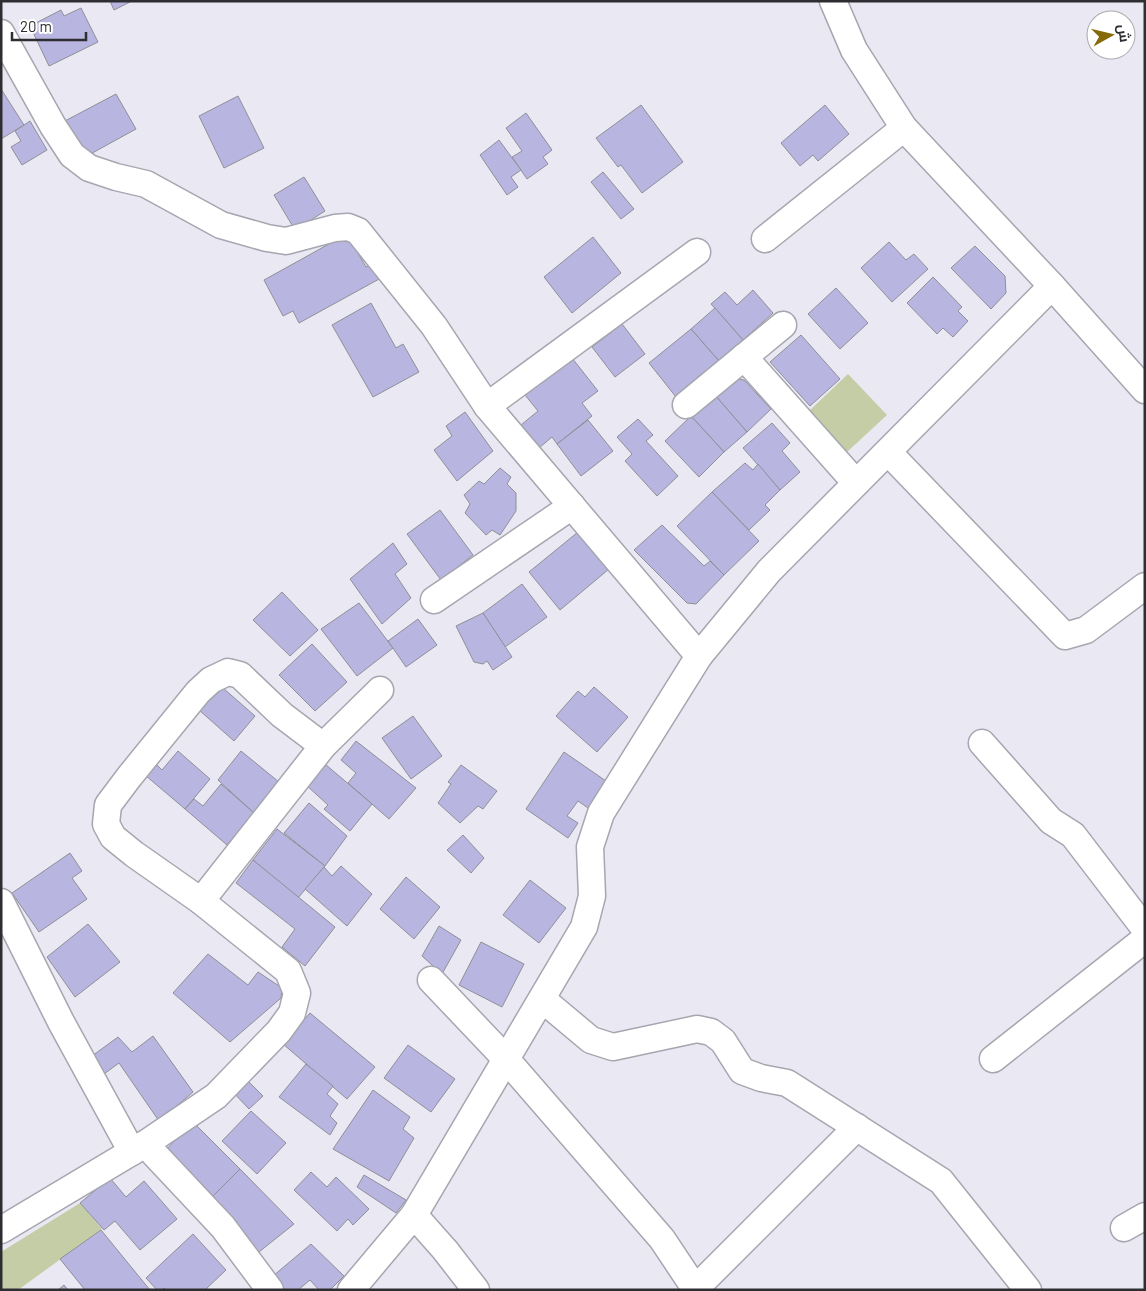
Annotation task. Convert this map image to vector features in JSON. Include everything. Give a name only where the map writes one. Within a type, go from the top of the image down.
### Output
[{"type":"street","points":[[834,1],[854,50],[904,128],[1052,286],[1145,390]]},
{"type":"street","points":[[1,33],[53,126],[72,155],[89,168],[146,184],[221,224],[267,238],[286,241],[348,226],[358,231],[434,326],[487,406],[698,656]]},
{"type":"street","points":[[765,239],[904,128]]},
{"type":"street","points":[[487,406],[697,252]]},
{"type":"street","points":[[351,1290],[414,1215],[584,927],[592,896],[590,846],[601,813],[698,656],[769,571],[1052,286]]},
{"type":"street","points":[[686,406],[783,325]]},
{"type":"street","points":[[744,357],[856,484]]},
{"type":"street","points":[[888,452],[1065,636],[1086,630],[1145,586]]},
{"type":"street","points":[[434,600],[572,506]]},
{"type":"street","points":[[1,1230],[138,1148],[216,1096],[279,1031],[292,1013],[297,993],[288,971],[201,901],[113,837],[106,824],[108,805],[198,692],[211,680],[228,672],[240,675],[282,715],[322,746]]},
{"type":"street","points":[[201,901],[322,746],[380,690]]},
{"type":"street","points":[[982,743],[1051,822],[1073,835],[1145,930]]},
{"type":"street","points":[[1,902],[61,1022],[138,1148],[222,1228],[270,1290]]},
{"type":"street","points":[[993,1059],[1145,939]]},
{"type":"street","points":[[431,980],[506,1058],[662,1239],[696,1289],[857,1127]]},
{"type":"street","points":[[542,999],[591,1040],[613,1046],[697,1029],[711,1032],[723,1041],[742,1071],[761,1078],[787,1083],[941,1181],[1028,1290]]},
{"type":"street","points":[[414,1215],[445,1250],[476,1290]]},
{"type":"green space","points":[[848,374],[887,415],[847,452],[808,412]]},
{"type":"green space","points":[[80,1203],[102,1229],[18,1290],[1,1290],[1,1252]]},
{"type":"building","points":[[110,1],[132,1],[114,10]]},
{"type":"building","points":[[81,8],[98,42],[49,66],[30,26],[61,10],[64,16]]},
{"type":"building","points":[[1,89],[24,125],[1,139]]},
{"type":"building","points":[[116,94],[136,129],[85,157],[63,122]]},
{"type":"building","points":[[238,96],[264,148],[224,168],[199,116]]},
{"type":"building","points":[[641,105],[683,162],[642,193],[621,165],[618,167],[596,138]]},
{"type":"building","points":[[825,105],[849,134],[818,161],[813,155],[800,166],[781,143]]},
{"type":"building","points":[[526,113],[552,150],[543,157],[548,164],[527,179],[512,157],[522,151],[506,128]]},
{"type":"building","points":[[30,121],[47,150],[22,165],[11,147],[21,141],[15,131]]},
{"type":"building","points":[[499,140],[521,170],[511,177],[518,187],[507,195],[480,155]]},
{"type":"building","points":[[603,172],[634,209],[621,219],[591,182]]},
{"type":"building","points":[[304,177],[325,211],[295,230],[274,195]]},
{"type":"building","points":[[347,234],[366,267],[373,263],[381,278],[299,323],[293,311],[283,316],[264,280]]},
{"type":"building","points":[[593,237],[621,273],[572,313],[544,277]]},
{"type":"building","points":[[889,242],[906,260],[914,254],[928,269],[892,302],[861,268]]},
{"type":"building","points":[[975,246],[1005,276],[1006,293],[991,309],[951,268]]},
{"type":"building","points":[[933,277],[962,307],[958,311],[968,321],[953,337],[943,328],[937,334],[907,303]]},
{"type":"building","points":[[836,288],[868,323],[840,349],[808,314]]},
{"type":"building","points":[[753,290],[773,313],[743,340],[711,304],[725,292],[737,305]]},
{"type":"building","points":[[371,303],[396,348],[403,344],[419,372],[373,397],[332,325]]},
{"type":"building","points":[[715,308],[743,340],[719,361],[691,329]]},
{"type":"building","points":[[622,324],[645,354],[615,377],[592,347]]},
{"type":"building","points":[[691,329],[719,361],[676,397],[649,363]]},
{"type":"building","points":[[801,335],[840,379],[810,406],[770,362]]},
{"type":"building","points":[[572,358],[598,391],[582,403],[592,416],[557,444],[552,437],[539,448],[521,425],[538,411],[525,395]]},
{"type":"building","points":[[732,378],[744,380],[771,409],[747,432],[714,394]]},
{"type":"building","points":[[714,394],[747,432],[724,452],[691,416]]},
{"type":"building","points":[[465,412],[493,451],[457,481],[434,450],[452,436],[446,426]]},
{"type":"building","points":[[691,416],[724,452],[699,477],[665,441]]},
{"type":"building","points":[[638,419],[653,435],[646,441],[678,476],[657,496],[625,461],[632,454],[617,437]]},
{"type":"building","points":[[588,420],[613,451],[581,476],[557,444]]},
{"type":"building","points":[[772,423],[790,443],[782,451],[800,472],[780,490],[743,448]]},
{"type":"building","points":[[745,463],[753,470],[758,464],[780,490],[765,505],[770,510],[749,530],[712,492]]},
{"type":"building","points":[[500,468],[511,477],[507,484],[516,493],[516,511],[500,535],[492,530],[486,535],[465,513],[470,504],[464,495],[479,481],[484,484]]},
{"type":"building","points":[[712,492],[759,541],[724,575],[677,526]]},
{"type":"building","points":[[440,510],[473,555],[441,580],[407,534]]},
{"type":"building","points":[[662,525],[704,566],[710,561],[724,575],[696,604],[687,603],[634,550]]},
{"type":"building","points":[[578,532],[609,569],[560,610],[529,572]]},
{"type":"building","points":[[393,543],[407,564],[395,574],[411,598],[382,624],[350,579]]},
{"type":"building","points":[[522,584],[547,617],[505,647],[483,613]]},
{"type":"building","points":[[282,592],[318,630],[290,656],[253,620]]},
{"type":"building","points":[[359,603],[393,648],[357,676],[321,629]]},
{"type":"building","points":[[483,613],[512,657],[493,670],[487,661],[483,664],[474,662],[456,626]]},
{"type":"building","points":[[418,619],[437,645],[406,667],[388,641]]},
{"type":"building","points":[[312,644],[347,682],[315,711],[279,675]]},
{"type":"building","points":[[594,687],[628,717],[597,752],[556,716],[578,691],[585,697]]},
{"type":"building","points":[[223,688],[255,716],[234,741],[199,710],[208,698],[211,699]]},
{"type":"building","points":[[413,716],[442,756],[411,779],[382,738]]},
{"type":"building","points":[[356,741],[416,788],[389,819],[348,783],[356,773],[341,760]]},
{"type":"building","points":[[178,751],[210,779],[185,809],[145,775],[155,763],[162,770]]},
{"type":"building","points":[[241,751],[279,782],[254,813],[218,780]]},
{"type":"building","points":[[564,752],[606,781],[588,808],[578,801],[567,816],[578,823],[568,838],[526,809]]},
{"type":"building","points":[[325,764],[372,804],[350,831],[324,809],[328,805],[305,784]]},
{"type":"building","points":[[461,765],[497,791],[483,809],[478,806],[460,823],[438,803],[451,784],[448,782]]},
{"type":"building","points":[[221,784],[254,813],[227,845],[185,809],[194,799],[203,806]]},
{"type":"building","points":[[309,803],[347,836],[325,866],[284,833]]},
{"type":"building","points":[[277,829],[325,866],[298,898],[253,860]]},
{"type":"building","points":[[463,835],[484,858],[471,873],[447,850]]},
{"type":"building","points":[[70,853],[82,871],[72,878],[87,899],[39,932],[12,893]]},
{"type":"building","points":[[253,860],[335,927],[305,966],[282,947],[295,929],[236,883]]},
{"type":"building","points":[[341,866],[372,894],[347,926],[305,889],[324,867],[332,876]]},
{"type":"building","points":[[406,877],[440,907],[414,939],[380,909]]},
{"type":"building","points":[[530,880],[566,908],[539,943],[503,915]]},
{"type":"building","points":[[88,924],[120,962],[75,997],[47,957]]},
{"type":"building","points":[[439,926],[461,940],[442,974],[422,956]]},
{"type":"building","points":[[481,942],[524,964],[502,1007],[459,985]]},
{"type":"building","points":[[208,954],[248,985],[258,972],[282,988],[281,998],[230,1042],[173,993]]},
{"type":"building","points":[[310,1013],[375,1067],[347,1099],[283,1044]]},
{"type":"building","points":[[153,1036],[193,1092],[159,1121],[119,1063],[104,1074],[92,1056],[118,1037],[132,1052]]},
{"type":"building","points":[[408,1045],[455,1079],[431,1112],[384,1078]]},
{"type":"building","points":[[306,1064],[333,1086],[327,1094],[338,1104],[330,1116],[337,1123],[330,1135],[279,1097]]},
{"type":"building","points":[[244,1077],[263,1096],[249,1109],[231,1090]]},
{"type":"building","points":[[373,1090],[410,1117],[403,1129],[414,1138],[389,1181],[333,1149]]},
{"type":"building","points":[[251,1111],[286,1143],[257,1174],[222,1141]]},
{"type":"building","points":[[192,1121],[240,1169],[211,1198],[167,1149]]},
{"type":"building","points":[[240,1169],[294,1224],[254,1256],[211,1198]]},
{"type":"building","points":[[311,1172],[327,1187],[336,1177],[369,1209],[353,1225],[348,1219],[337,1231],[294,1190]]},
{"type":"building","points":[[364,1175],[406,1200],[396,1213],[357,1187]]},
{"type":"building","points":[[110,1178],[126,1197],[144,1181],[177,1219],[140,1250],[115,1221],[104,1230],[80,1203]]},
{"type":"building","points":[[101,1230],[150,1290],[85,1290],[60,1259]]},
{"type":"building","points":[[193,1234],[226,1270],[205,1290],[166,1290],[164,1288],[157,1290],[146,1278]]},
{"type":"building","points":[[311,1244],[344,1276],[330,1290],[319,1290],[310,1280],[298,1290],[284,1290],[273,1276]]},
{"type":"building","points":[[64,1285],[68,1290],[58,1290]]}]
